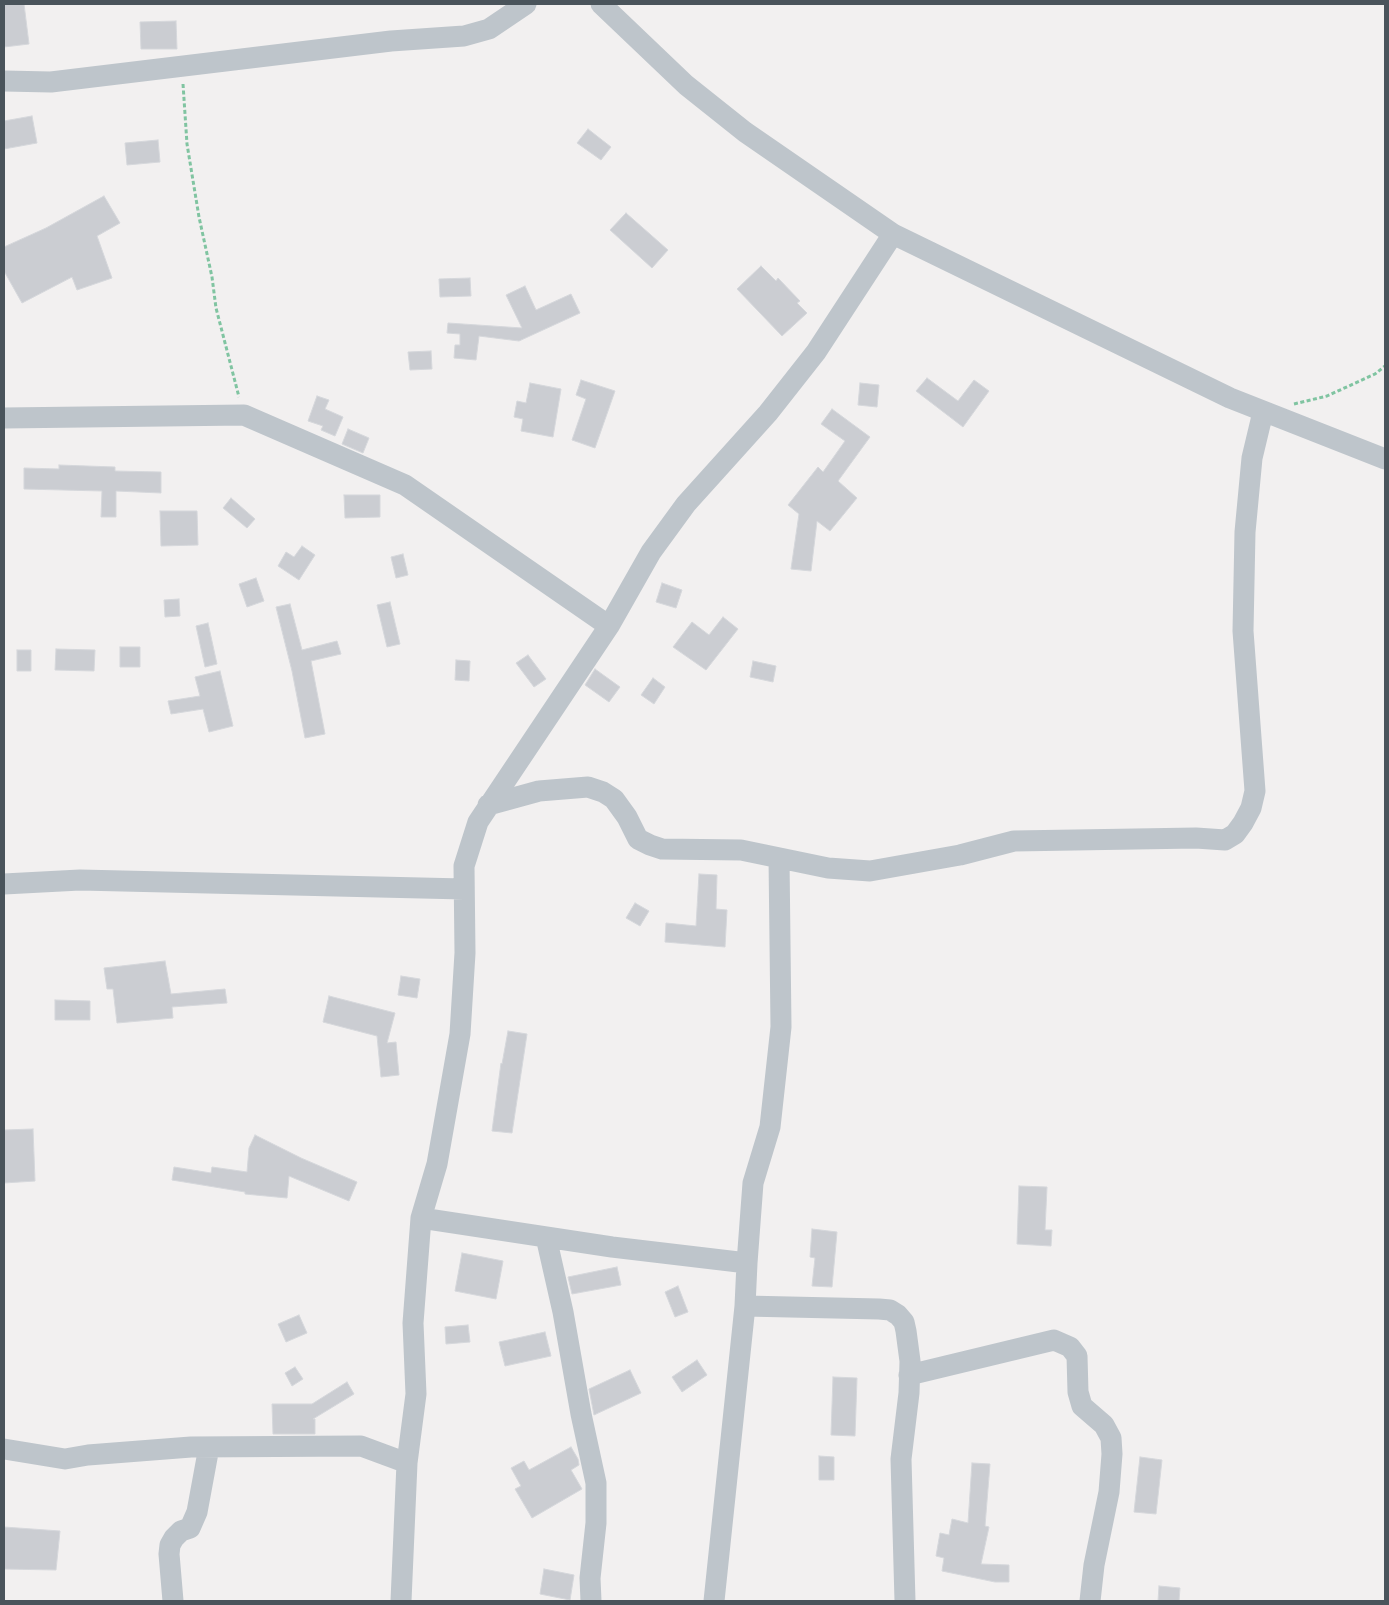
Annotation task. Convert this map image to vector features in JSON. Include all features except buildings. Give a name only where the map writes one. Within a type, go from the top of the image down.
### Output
[{"type":"street","points":[[4,82],[51,82],[391,41],[464,36],[489,29],[526,4]]},
{"type":"street","points":[[601,4],[686,85],[745,132],[893,234],[1230,398],[1385,460]]},
{"type":"street","points":[[401,1601],[407,1463],[416,1394],[413,1323],[421,1218],[437,1164],[460,1034],[465,953],[464,866],[478,822],[609,626],[651,552],[686,504],[768,413],[816,352],[893,234]]},
{"type":"street","points":[[488,805],[539,791],[588,787],[603,792],[614,799],[638,839],[662,849],[741,850],[828,868],[870,871],[960,855],[1014,841],[1196,838],[1225,840],[1235,834],[1251,808],[1255,791],[1243,631],[1245,532],[1252,458],[1263,412]]},
{"type":"street","points":[[4,418],[244,415],[405,485],[609,626]]},
{"type":"street","points":[[714,1601],[745,1306],[753,1182],[770,1127],[781,1027],[779,858]]},
{"type":"street","points":[[4,884],[80,880],[464,888]]},
{"type":"street","points":[[421,1218],[612,1247],[747,1262]]},
{"type":"street","points":[[546,1237],[563,1312],[581,1414],[596,1483],[596,1523],[590,1578],[591,1601]]},
{"type":"street","points":[[745,1306],[890,1310],[904,1322],[910,1361],[902,1459],[905,1601]]},
{"type":"street","points":[[909,1376],[1054,1340],[1070,1346],[1077,1356],[1078,1392],[1082,1406],[1104,1425],[1111,1438],[1112,1454],[1109,1492],[1094,1565],[1090,1601]]},
{"type":"street","points":[[4,1449],[65,1459],[96,1454],[209,1447],[361,1446],[407,1463]]},
{"type":"street","points":[[173,1601],[170,1545],[181,1531],[190,1528],[197,1512],[209,1447]]},
{"type":"path","points":[[182,66],[187,144],[198,208],[212,277],[216,308],[244,415]]},
{"type":"path","points":[[1290,405],[1327,396],[1375,374],[1385,366]]}]
